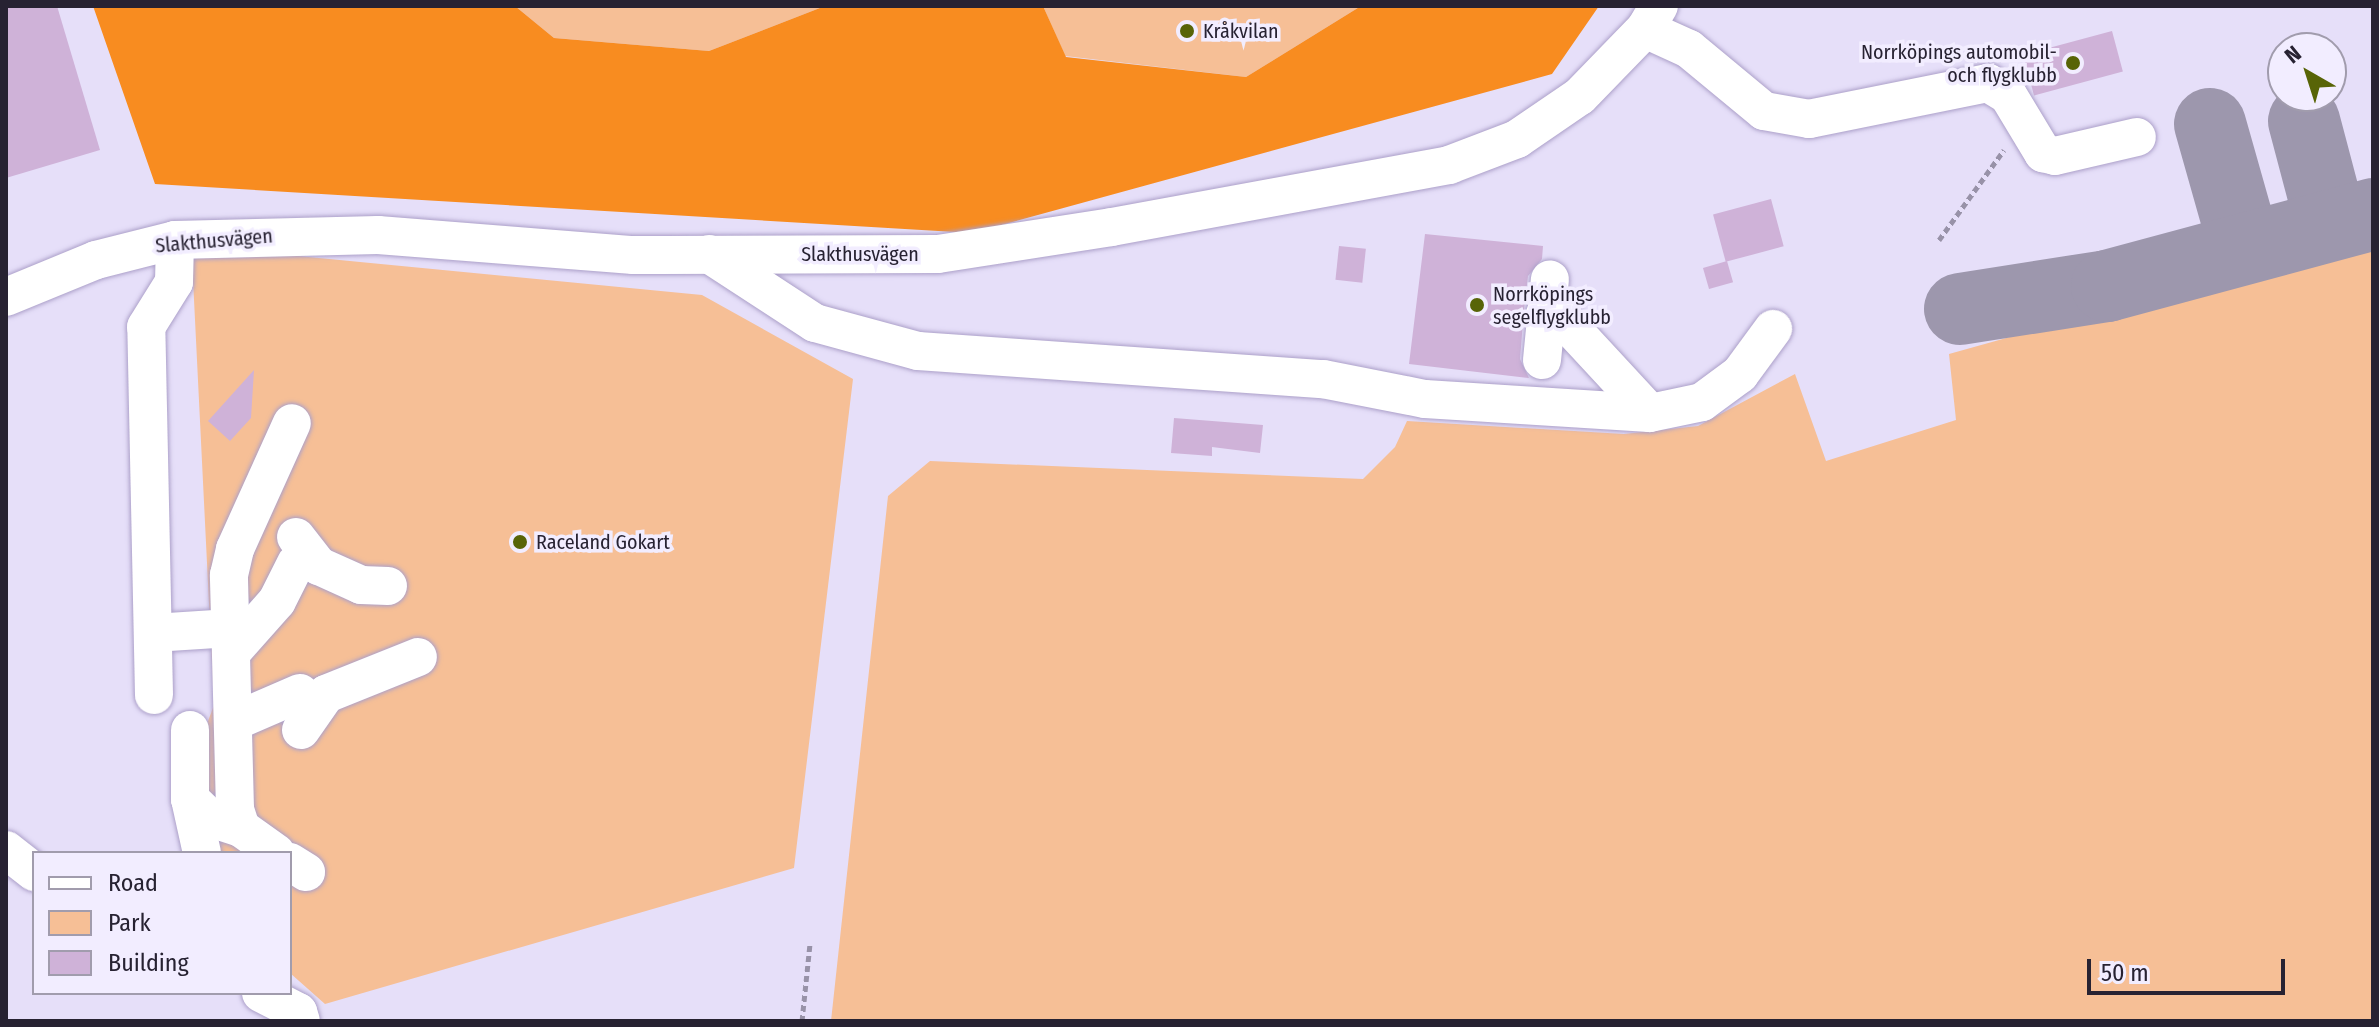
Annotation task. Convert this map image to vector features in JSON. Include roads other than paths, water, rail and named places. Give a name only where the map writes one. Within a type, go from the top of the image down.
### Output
[{"type":"street","points":[[1652,18],[1764,111],[1809,119],[1988,83],[2008,95],[2022,125],[2043,153],[2055,156],[2137,137]]},
{"type":"street","name":"Slakthusvägen","points":[[6,297],[96,260],[175,240],[378,235],[633,255],[938,254],[1449,165],[1517,139],[1580,96],[1652,18]]},
{"type":"street","points":[[154,695],[146,327],[174,282],[175,240]]},
{"type":"street","points":[[709,254],[815,323],[918,351],[1323,379],[1425,399],[1650,413],[1702,402],[1740,374],[1773,329]]},
{"type":"street","points":[[1542,360],[1547,296],[1562,318],[1650,413]]},
{"type":"street","points":[[268,851],[235,809],[231,629],[235,549],[292,423]]},
{"type":"street","points":[[153,633],[231,629],[292,575],[319,566],[361,585],[388,586]]},
{"type":"street","points":[[233,722],[301,711],[326,694],[418,657]]},
{"type":"street","points":[[190,730],[190,799],[202,851]]},
{"type":"street","points":[[190,799],[210,818],[268,851]]},
{"type":"street","points":[[6,850],[32,870]]},
{"type":"street","points":[[265,995],[298,1012],[301,1021]]},
{"type":"place","name":"Kråkvilan","points":[[1187,31]]},
{"type":"place","name":"Norrköpings automobil- och flygklubb","points":[[2073,63]]},
{"type":"place","name":"Norrköpings segelflygklubb","points":[[1477,305]]},
{"type":"place","name":"Raceland Gokart","points":[[520,542]]}]
